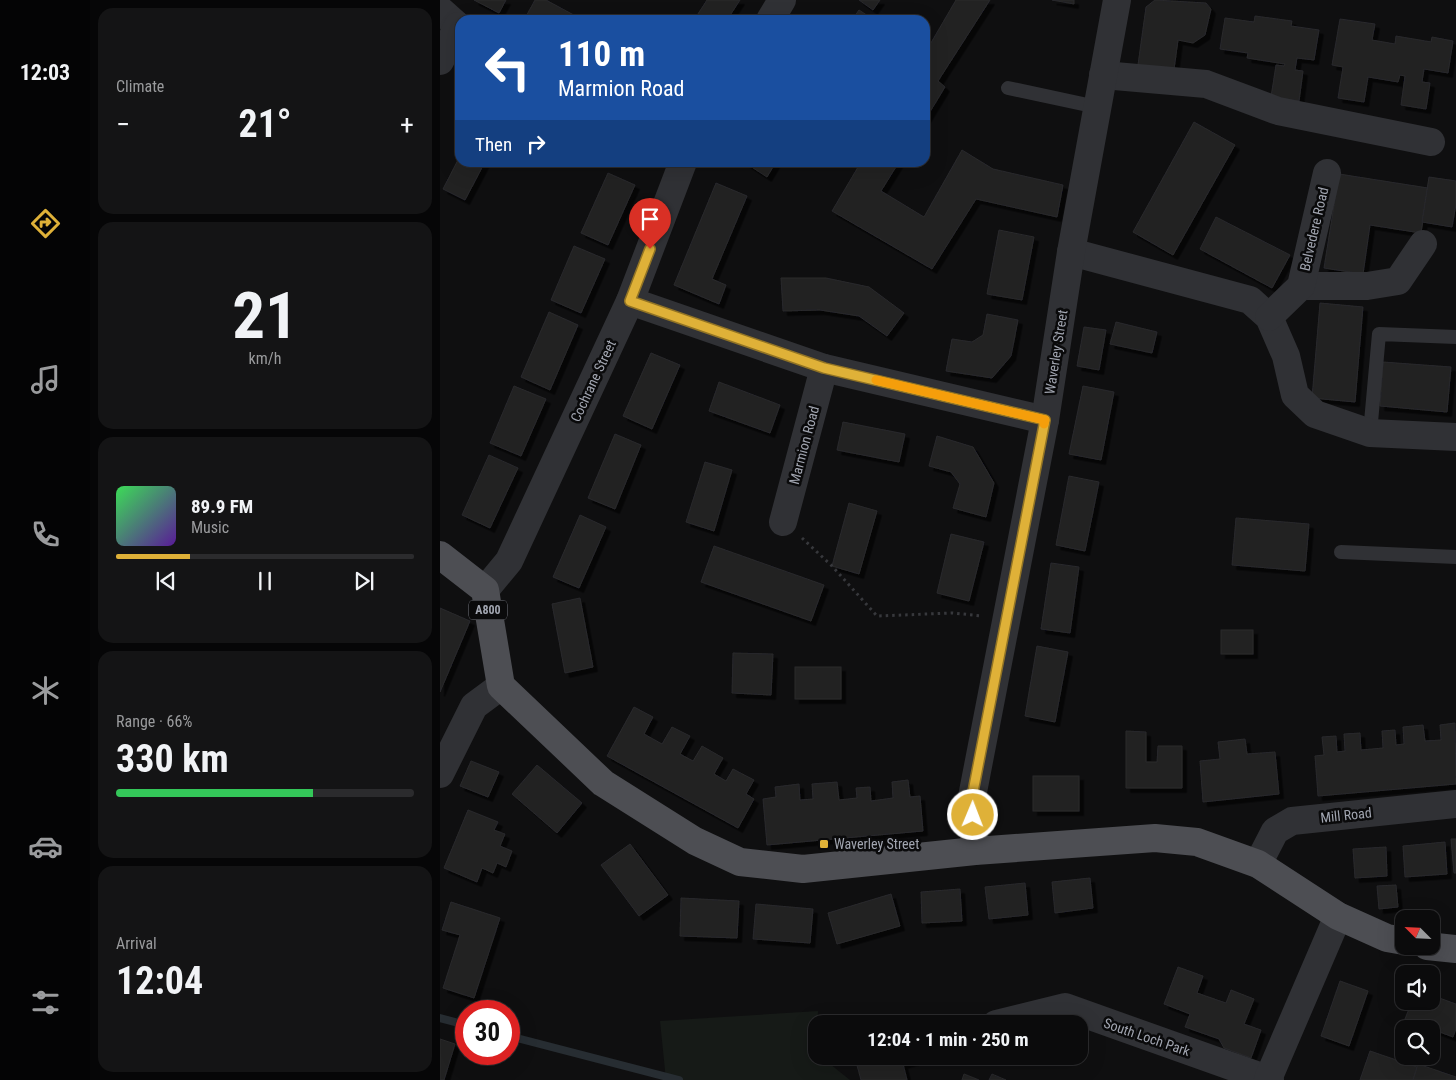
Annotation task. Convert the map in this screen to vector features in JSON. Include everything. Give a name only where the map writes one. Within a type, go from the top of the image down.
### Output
[{"type":"main road","name":"A800","points":[[440,555],[485,590],[501,686]]},
{"type":"main road","points":[[501,686],[603,782],[696,841],[740,862],[803,869],[975,852],[1155,838],[1198,842],[1258,864],[1338,916],[1387,938],[1395,939]]},
{"type":"main road","points":[[1440,948],[1456,950]]},
{"type":"street","points":[[773,15],[782,0]]},
{"type":"street","name":"Waverley Street","points":[[975,852],[972,797],[1045,420],[1071,252],[1117,0]]},
{"type":"street","points":[[440,61],[453,21]]},
{"type":"street","points":[[1103,75],[1206,84],[1278,111],[1431,142]]},
{"type":"street","name":"Cochrane Street","points":[[485,590],[509,561],[630,301],[681,167]]},
{"type":"street","name":"Belvedere Road","points":[[1269,316],[1301,286],[1327,173]]},
{"type":"street","name":"Belvedere Road","points":[[1301,286],[1367,286],[1398,281],[1423,244]]},
{"type":"street","points":[[1071,252],[1250,300],[1269,316],[1286,356],[1295,394],[1316,414],[1370,433],[1456,437]]},
{"type":"street","points":[[630,301],[824,368],[1045,420]]},
{"type":"street","name":"Marmion Road","points":[[783,522],[824,368]]},
{"type":"street","points":[[440,774],[474,706],[501,686]]},
{"type":"street","name":"Mill Road","points":[[1258,864],[1275,831],[1292,821],[1456,804]]},
{"type":"street","name":"South Loch Park","points":[[1088,1016],[1269,1080],[1338,916]]},
{"type":"street","name":"South Loch Park","points":[[1032,1015],[1064,1007],[1086,1015]]},
{"type":"lane","points":[[1008,88],[1097,107]]},
{"type":"lane","points":[[1370,433],[1379,334],[1456,337]]},
{"type":"lane","points":[[1341,552],[1456,557]]},
{"type":"path","points":[[783,522],[832,566],[877,616],[953,613],[1007,619]]},
{"type":"shaded area","points":[[818,1011],[818,1015],[808,1015],[808,1065],[831,1065],[850,1080],[666,1080],[660,1021]]},
{"type":"building","points":[[474,0],[506,0],[499,13]]},
{"type":"building","points":[[535,0],[546,0],[574,15],[527,15]]},
{"type":"building","points":[[707,0],[740,0],[730,15],[697,15]]},
{"type":"building","points":[[859,0],[880,0],[873,10]]},
{"type":"building","points":[[956,0],[990,0],[938,81],[945,87],[930,112],[930,44]]},
{"type":"building","points":[[1052,0],[1074,0],[1074,4]]},
{"type":"building","points":[[1155,0],[1206,3],[1211,9],[1205,35],[1193,43],[1178,40],[1173,77],[1137,72],[1146,7]]},
{"type":"building","points":[[859,10],[866,15],[856,15]]},
{"type":"building","points":[[1255,16],[1292,21],[1291,26],[1319,30],[1314,60],[1297,58],[1295,70],[1303,71],[1299,101],[1271,97],[1276,65],[1284,66],[1285,64],[1247,58],[1248,53],[1220,49],[1225,18],[1254,22]]},
{"type":"building","points":[[1340,19],[1375,24],[1372,40],[1395,44],[1396,36],[1431,42],[1432,37],[1453,41],[1448,73],[1424,69],[1422,82],[1430,83],[1426,109],[1401,105],[1405,76],[1400,75],[1398,82],[1368,77],[1364,102],[1338,98],[1343,67],[1332,65]]},
{"type":"building","points":[[1194,122],[1235,145],[1173,255],[1133,232]]},
{"type":"building","points":[[962,150],[993,169],[1063,185],[1057,217],[976,199],[932,269],[832,211],[858,167],[896,167],[881,191],[924,217]]},
{"type":"building","points":[[455,166],[482,167],[465,200],[443,189]]},
{"type":"building","points":[[752,167],[773,167],[767,177]]},
{"type":"building","points":[[608,173],[635,185],[608,245],[581,233]]},
{"type":"building","points":[[1339,174],[1428,188],[1421,233],[1370,225],[1363,274],[1324,268]]},
{"type":"building","points":[[1429,177],[1456,181],[1456,204],[1452,227],[1422,222]]},
{"type":"building","points":[[716,183],[747,196],[712,279],[726,285],[719,304],[674,285]]},
{"type":"building","points":[[1216,217],[1290,255],[1272,288],[1200,249]]},
{"type":"building","points":[[999,230],[1034,237],[1022,300],[987,294]]},
{"type":"building","points":[[574,246],[605,259],[581,313],[551,300]]},
{"type":"building","points":[[781,278],[826,278],[869,287],[904,313],[887,336],[859,316],[820,310],[783,311]]},
{"type":"building","points":[[1320,303],[1363,307],[1355,402],[1312,398]]},
{"type":"building","points":[[549,312],[578,325],[550,390],[521,377]]},
{"type":"building","points":[[987,314],[1018,320],[1011,356],[992,378],[946,371],[952,339],[972,342],[983,335]]},
{"type":"building","points":[[1116,322],[1157,332],[1152,353],[1110,344]]},
{"type":"building","points":[[1084,327],[1106,330],[1099,370],[1077,366]]},
{"type":"building","points":[[651,353],[680,365],[652,429],[623,416]]},
{"type":"building","points":[[1383,362],[1451,367],[1447,412],[1380,406]]},
{"type":"building","points":[[719,382],[780,405],[770,433],[709,411]]},
{"type":"building","points":[[514,386],[546,399],[521,456],[490,443]]},
{"type":"building","points":[[1083,386],[1114,392],[1101,460],[1069,454]]},
{"type":"building","points":[[843,422],[905,434],[899,462],[837,450]]},
{"type":"building","points":[[615,434],[641,445],[615,509],[588,498]]},
{"type":"building","points":[[937,436],[973,447],[994,483],[986,517],[953,508],[960,484],[951,472],[929,466]]},
{"type":"building","points":[[489,455],[518,468],[490,528],[462,515]]},
{"type":"building","points":[[705,462],[732,470],[714,531],[686,522]]},
{"type":"building","points":[[1069,476],[1099,482],[1085,551],[1056,545]]},
{"type":"building","points":[[849,503],[877,511],[859,574],[832,566]]},
{"type":"building","points":[[580,515],[606,527],[579,588],[553,577]]},
{"type":"building","points":[[1236,518],[1309,524],[1305,571],[1232,565]]},
{"type":"building","points":[[951,534],[984,542],[969,601],[937,593]]},
{"type":"building","points":[[714,546],[824,585],[811,621],[701,582]]},
{"type":"building","points":[[1051,563],[1079,567],[1070,633],[1041,629]]},
{"type":"building","points":[[580,598],[593,667],[565,673],[552,604]]},
{"type":"building","points":[[440,608],[470,621],[440,692]]},
{"type":"building","points":[[1221,630],[1253,630],[1253,654],[1221,654]]},
{"type":"building","points":[[1037,646],[1068,652],[1055,722],[1025,716]]},
{"type":"building","points":[[733,653],[773,654],[771,695],[732,693]]},
{"type":"building","points":[[795,667],[841,667],[841,699],[795,699]]},
{"type":"building","points":[[634,707],[653,717],[644,734],[662,744],[672,727],[690,736],[680,754],[693,761],[702,746],[723,758],[714,774],[726,781],[733,769],[754,780],[746,794],[754,799],[738,828],[607,756]]},
{"type":"building","points":[[1455,723],[1456,784],[1318,796],[1315,756],[1324,755],[1322,737],[1336,736],[1337,752],[1345,751],[1344,734],[1360,733],[1361,750],[1383,748],[1382,731],[1395,730],[1396,745],[1404,744],[1403,727],[1423,725],[1425,741],[1441,740],[1440,725]]},
{"type":"building","points":[[1126,731],[1146,732],[1146,762],[1157,762],[1158,746],[1182,746],[1182,788],[1126,788]]},
{"type":"building","points":[[1245,739],[1247,754],[1275,752],[1279,794],[1203,802],[1200,761],[1220,759],[1218,742]]},
{"type":"building","points":[[471,761],[499,772],[488,797],[460,786]]},
{"type":"building","points":[[537,765],[582,803],[557,833],[512,794]]},
{"type":"building","points":[[1033,776],[1079,776],[1079,811],[1033,811]]},
{"type":"building","points":[[908,780],[910,797],[920,796],[923,831],[767,845],[763,799],[776,797],[775,787],[799,784],[800,800],[813,799],[812,784],[837,782],[839,800],[857,798],[856,788],[870,787],[871,801],[893,798],[892,782]]},
{"type":"building","points":[[468,810],[498,822],[494,830],[505,834],[500,846],[512,851],[506,867],[497,863],[493,873],[482,868],[477,882],[444,868]]},
{"type":"building","points":[[1451,839],[1456,839],[1456,873],[1454,873]]},
{"type":"building","points":[[1445,842],[1447,874],[1405,877],[1403,846]]},
{"type":"building","points":[[630,844],[668,895],[639,916],[601,865]]},
{"type":"building","points":[[1386,847],[1387,876],[1355,878],[1353,849]]},
{"type":"building","points":[[1090,878],[1093,908],[1055,913],[1052,882]]},
{"type":"building","points":[[1025,883],[1028,915],[989,919],[985,887]]},
{"type":"building","points":[[1396,885],[1398,907],[1379,909],[1377,886]]},
{"type":"building","points":[[960,889],[962,921],[922,923],[921,892]]},
{"type":"building","points":[[891,894],[900,926],[837,944],[828,913]]},
{"type":"building","points":[[681,898],[739,901],[737,938],[680,936]]},
{"type":"building","points":[[451,902],[500,918],[474,998],[443,988],[460,935],[442,930]]},
{"type":"building","points":[[756,904],[813,909],[810,943],[753,939]]},
{"type":"building","points":[[1178,967],[1203,976],[1197,993],[1226,1003],[1231,990],[1254,999],[1244,1024],[1261,1030],[1251,1058],[1224,1048],[1219,1039],[1185,1027],[1190,1014],[1164,1004]]},
{"type":"building","points":[[1340,981],[1368,991],[1349,1046],[1321,1036]]},
{"type":"building","points":[[1440,998],[1456,1004],[1456,1029],[1453,1037],[1440,1032],[1440,1020],[1405,1019],[1408,1010],[1440,1010]]},
{"type":"building","points":[[440,1039],[455,1044],[444,1080],[440,1080]]},
{"type":"building","points":[[1370,1051],[1395,1060],[1395,1065],[1417,1067],[1413,1080],[1360,1080]]},
{"type":"building","points":[[857,1065],[903,1065],[907,1080],[861,1080]]},
{"type":"building","points":[[1418,1065],[1456,1077],[1456,1080],[1413,1080]]},
{"type":"building","points":[[964,1074],[979,1080],[962,1080]]},
{"type":"building","points":[[992,1074],[1006,1080],[989,1080]]},
{"type":"waterway","points":[[440,1018],[455,1022]]},
{"type":"waterway","points":[[520,1039],[679,1080]]},
{"type":"slow traffic","points":[[876,380],[1045,420],[1044,424]]},
{"type":"place","name":"Waverley Street","points":[[824,844]]},
{"type":"route","points":[[650,249],[630,301],[824,368],[1045,420],[972,797],[973,815]]}]
